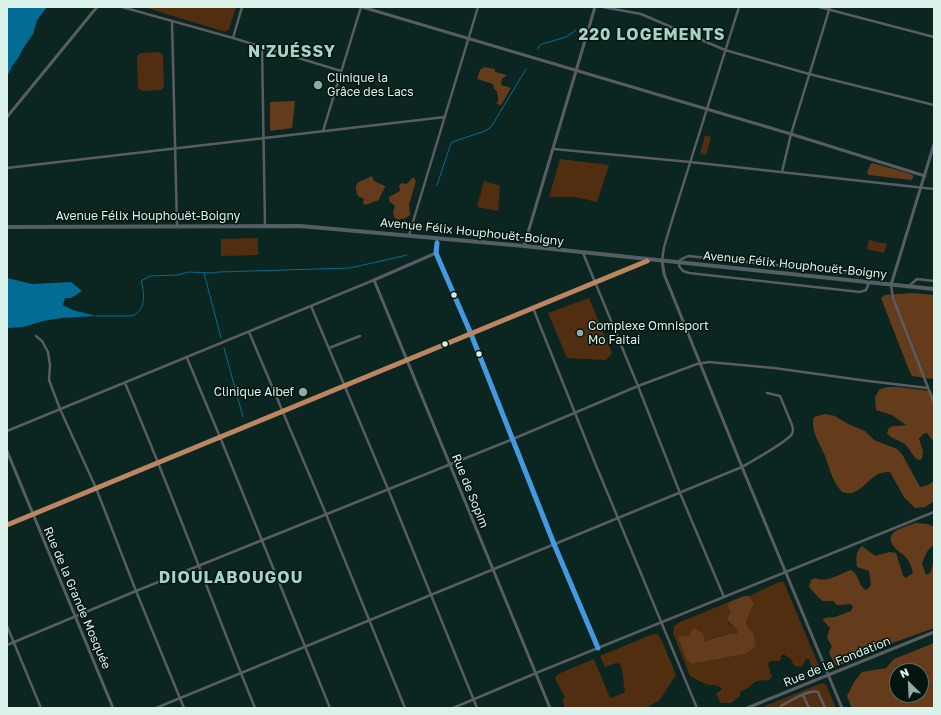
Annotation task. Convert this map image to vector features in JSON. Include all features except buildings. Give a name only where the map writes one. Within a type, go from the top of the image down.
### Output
[{"type":"highway","name":"Avenue Félix Houphouët-Boigny","points":[[7,227],[300,226],[524,246],[934,290]]},
{"type":"street","points":[[7,117],[98,7]]},
{"type":"street","points":[[122,7],[233,38],[341,71]]},
{"type":"street","points":[[233,38],[242,7]]},
{"type":"street","points":[[323,131],[361,7],[791,134],[925,176]]},
{"type":"street","points":[[409,235],[478,7]]},
{"type":"street","points":[[524,246],[596,7]]},
{"type":"street","points":[[603,7],[640,14],[725,50],[809,74],[934,105]]},
{"type":"street","points":[[740,7],[725,50],[708,110],[690,162],[664,247],[662,260],[664,274],[842,708]]},
{"type":"street","points":[[819,7],[934,37]]},
{"type":"street","points":[[782,172],[791,134],[829,9]]},
{"type":"street","points":[[172,22],[177,226]]},
{"type":"street","points":[[262,48],[265,225]]},
{"type":"street","points":[[7,168],[445,117]]},
{"type":"street","points":[[934,144],[891,285],[893,298],[934,403]]},
{"type":"street","points":[[554,149],[690,162],[934,189]]},
{"type":"street","points":[[437,238],[436,253],[471,334],[554,544],[598,648]]},
{"type":"street","points":[[7,431],[187,358],[436,253]]},
{"type":"street","points":[[583,253],[680,493],[724,597]]},
{"type":"street","points":[[692,256],[849,272],[866,275],[869,283],[866,290],[860,292],[732,279],[685,272],[681,270],[679,263],[684,257],[692,256]]},
{"type":"street","points":[[7,525],[650,260]]},
{"type":"street","points":[[908,287],[917,279],[934,281]]},
{"type":"street","name":"Rue de Sopim","points":[[374,280],[550,708]]},
{"type":"street","points":[[311,306],[388,489],[477,708]]},
{"type":"street","points":[[533,308],[697,708]]},
{"type":"street","points":[[249,332],[326,514],[405,708]]},
{"type":"street","points":[[36,336],[42,341],[48,352],[50,365],[49,380],[60,409],[96,488],[184,708]]},
{"type":"street","points":[[329,348],[360,336]]},
{"type":"street","points":[[187,358],[330,708]]},
{"type":"street","points":[[7,645],[136,591],[513,439],[638,386],[701,363],[774,368],[868,382],[928,388]]},
{"type":"street","points":[[125,383],[159,462],[198,566],[255,708]]},
{"type":"street","points":[[156,708],[742,467],[784,442],[792,434],[792,425],[780,396],[767,393]]},
{"type":"street","name":"Rue de la Grande Mosquée","points":[[7,451],[113,708]]},
{"type":"street","points":[[453,708],[934,512]]},
{"type":"street","points":[[7,626],[41,708]]},
{"type":"street","name":"Rue de la Fondation","points":[[747,708],[934,632]]},
{"type":"street","points":[[781,706],[802,695],[818,692],[825,708]]},
{"type":"street","points":[[802,695],[808,708]]},
{"type":"shaded area","points":[[144,7],[236,7],[229,29],[225,32]]},
{"type":"shaded area","points":[[159,52],[163,55],[164,87],[161,90],[142,91],[138,88],[137,56],[141,53]]},
{"type":"shaded area","points":[[484,67],[495,69],[495,72],[507,75],[502,79],[501,85],[511,88],[501,105],[496,102],[498,102],[498,95],[493,84],[477,79],[480,70]]},
{"type":"shaded area","points":[[295,101],[292,128],[270,131],[270,102]]},
{"type":"shaded area","points":[[705,135],[711,137],[706,155],[700,154]]},
{"type":"shaded area","points":[[560,159],[609,165],[597,202],[575,197],[549,197]]},
{"type":"shaded area","points":[[872,163],[908,173],[913,175],[913,178],[911,180],[869,175],[867,173]]},
{"type":"shaded area","points":[[372,176],[374,181],[385,187],[379,200],[365,205],[363,203],[364,199],[358,196],[356,187],[359,182]]},
{"type":"shaded area","points":[[412,178],[416,181],[409,205],[410,215],[403,219],[396,219],[393,214],[395,206],[389,201],[389,197],[400,191],[399,185],[402,183],[407,184]]},
{"type":"shaded area","points":[[484,181],[500,186],[498,211],[477,207]]},
{"type":"shaded area","points":[[258,238],[258,255],[221,256],[221,239]]},
{"type":"shaded area","points":[[869,240],[887,244],[884,253],[867,249]]},
{"type":"shaded area","points":[[912,293],[934,295],[934,379],[912,376],[881,298],[885,295]]},
{"type":"shaded area","name":"Complexe Omnisport Mo Faitai","points":[[589,298],[612,353],[606,360],[567,358],[548,313]]},
{"type":"shaded area","points":[[887,387],[931,391],[934,397],[934,446],[933,441],[927,433],[923,434],[919,439],[923,451],[922,459],[918,460],[905,445],[892,438],[887,433],[889,428],[893,426],[906,425],[892,415],[876,410],[875,397],[880,389]]},
{"type":"shaded area","points":[[825,414],[835,416],[848,424],[865,431],[874,440],[897,449],[902,454],[920,487],[928,485],[934,481],[934,501],[925,507],[915,508],[904,497],[890,472],[878,474],[857,491],[852,493],[842,492],[834,479],[814,432],[814,417]]},
{"type":"shaded area","points":[[915,523],[928,524],[934,527],[934,545],[928,550],[922,563],[926,575],[931,572],[934,558],[934,628],[873,650],[866,656],[836,666],[829,653],[832,646],[828,638],[830,628],[823,620],[824,618],[835,617],[851,611],[853,606],[850,604],[837,605],[833,601],[823,601],[809,587],[811,580],[815,578],[829,579],[851,570],[856,574],[863,588],[865,590],[868,589],[871,585],[869,571],[857,567],[857,553],[862,546],[875,556],[890,552],[896,553],[903,575],[906,578],[913,573],[911,566],[904,555],[892,544],[891,539],[894,532]]},
{"type":"shaded area","points":[[779,582],[784,582],[819,666],[820,672],[807,678],[812,667],[809,659],[806,659],[801,667],[794,666],[791,659],[783,654],[779,661],[770,661],[768,664],[772,677],[769,680],[756,681],[748,688],[740,692],[740,696],[731,703],[721,703],[716,694],[722,689],[721,687],[705,684],[690,676],[673,633],[674,626],[680,622],[729,602],[727,607],[731,612],[728,623],[737,629],[739,633],[725,635],[705,641],[704,638],[691,630],[690,635],[680,635],[692,664],[745,654],[753,633],[746,622],[754,603],[749,596]]},
{"type":"shaded area","points":[[744,596],[749,596],[754,603],[746,622],[753,633],[756,646],[745,654],[692,664],[687,660],[678,637],[680,635],[690,635],[691,630],[695,628],[703,634],[705,641],[738,633],[727,619],[731,612],[727,607],[729,602]]},
{"type":"shaded area","points":[[653,634],[658,634],[662,641],[676,675],[659,701],[646,708],[565,708],[562,700],[565,698],[555,678],[558,674],[594,659],[610,698],[624,693],[625,691],[620,664],[616,663],[605,667],[600,656]]},
{"type":"shaded area","points":[[934,643],[934,708],[852,708],[847,696],[854,682],[862,672],[886,668],[889,665],[889,703],[929,703],[929,663],[890,663],[894,659]]},
{"type":"shaded area","points":[[822,683],[826,685],[836,708],[760,708]]},
{"type":"water","points":[[7,7],[47,7],[37,20],[33,34],[12,66],[7,77]]},
{"type":"water","points":[[7,278],[32,284],[71,282],[82,291],[71,298],[65,298],[63,305],[73,310],[96,316],[61,318],[43,321],[23,327],[7,328]]},
{"type":"waterway","points":[[538,49],[542,44],[566,37],[576,30]]},
{"type":"waterway","points":[[437,185],[451,143],[485,131],[491,127],[526,69]]},
{"type":"waterway","points":[[96,316],[131,316],[136,314],[142,306],[144,296],[141,281],[150,276],[177,275],[188,272],[212,273],[350,268],[407,255]]},
{"type":"waterway","points":[[204,273],[221,338]]},
{"type":"waterway","points":[[224,348],[243,417]]},
{"type":"transit line","points":[[437,243],[436,253],[471,334],[554,544],[598,648]]},
{"type":"transit line","points":[[7,525],[647,261]]},
{"type":"place","name":"Clinique la Grâce des Lacs","points":[[318,85]]},
{"type":"place","name":"Complexe Omnisport Mo Faitai","points":[[580,333]]},
{"type":"place","name":"Clinique Aibef","points":[[303,392]]},
{"type":"district","name":"220 LOGEMENTS","points":[[652,35]]},
{"type":"district","name":"N'ZUÉSSY","points":[[292,52]]},
{"type":"district","name":"DIOULABOUGOU","points":[[231,578]]}]
